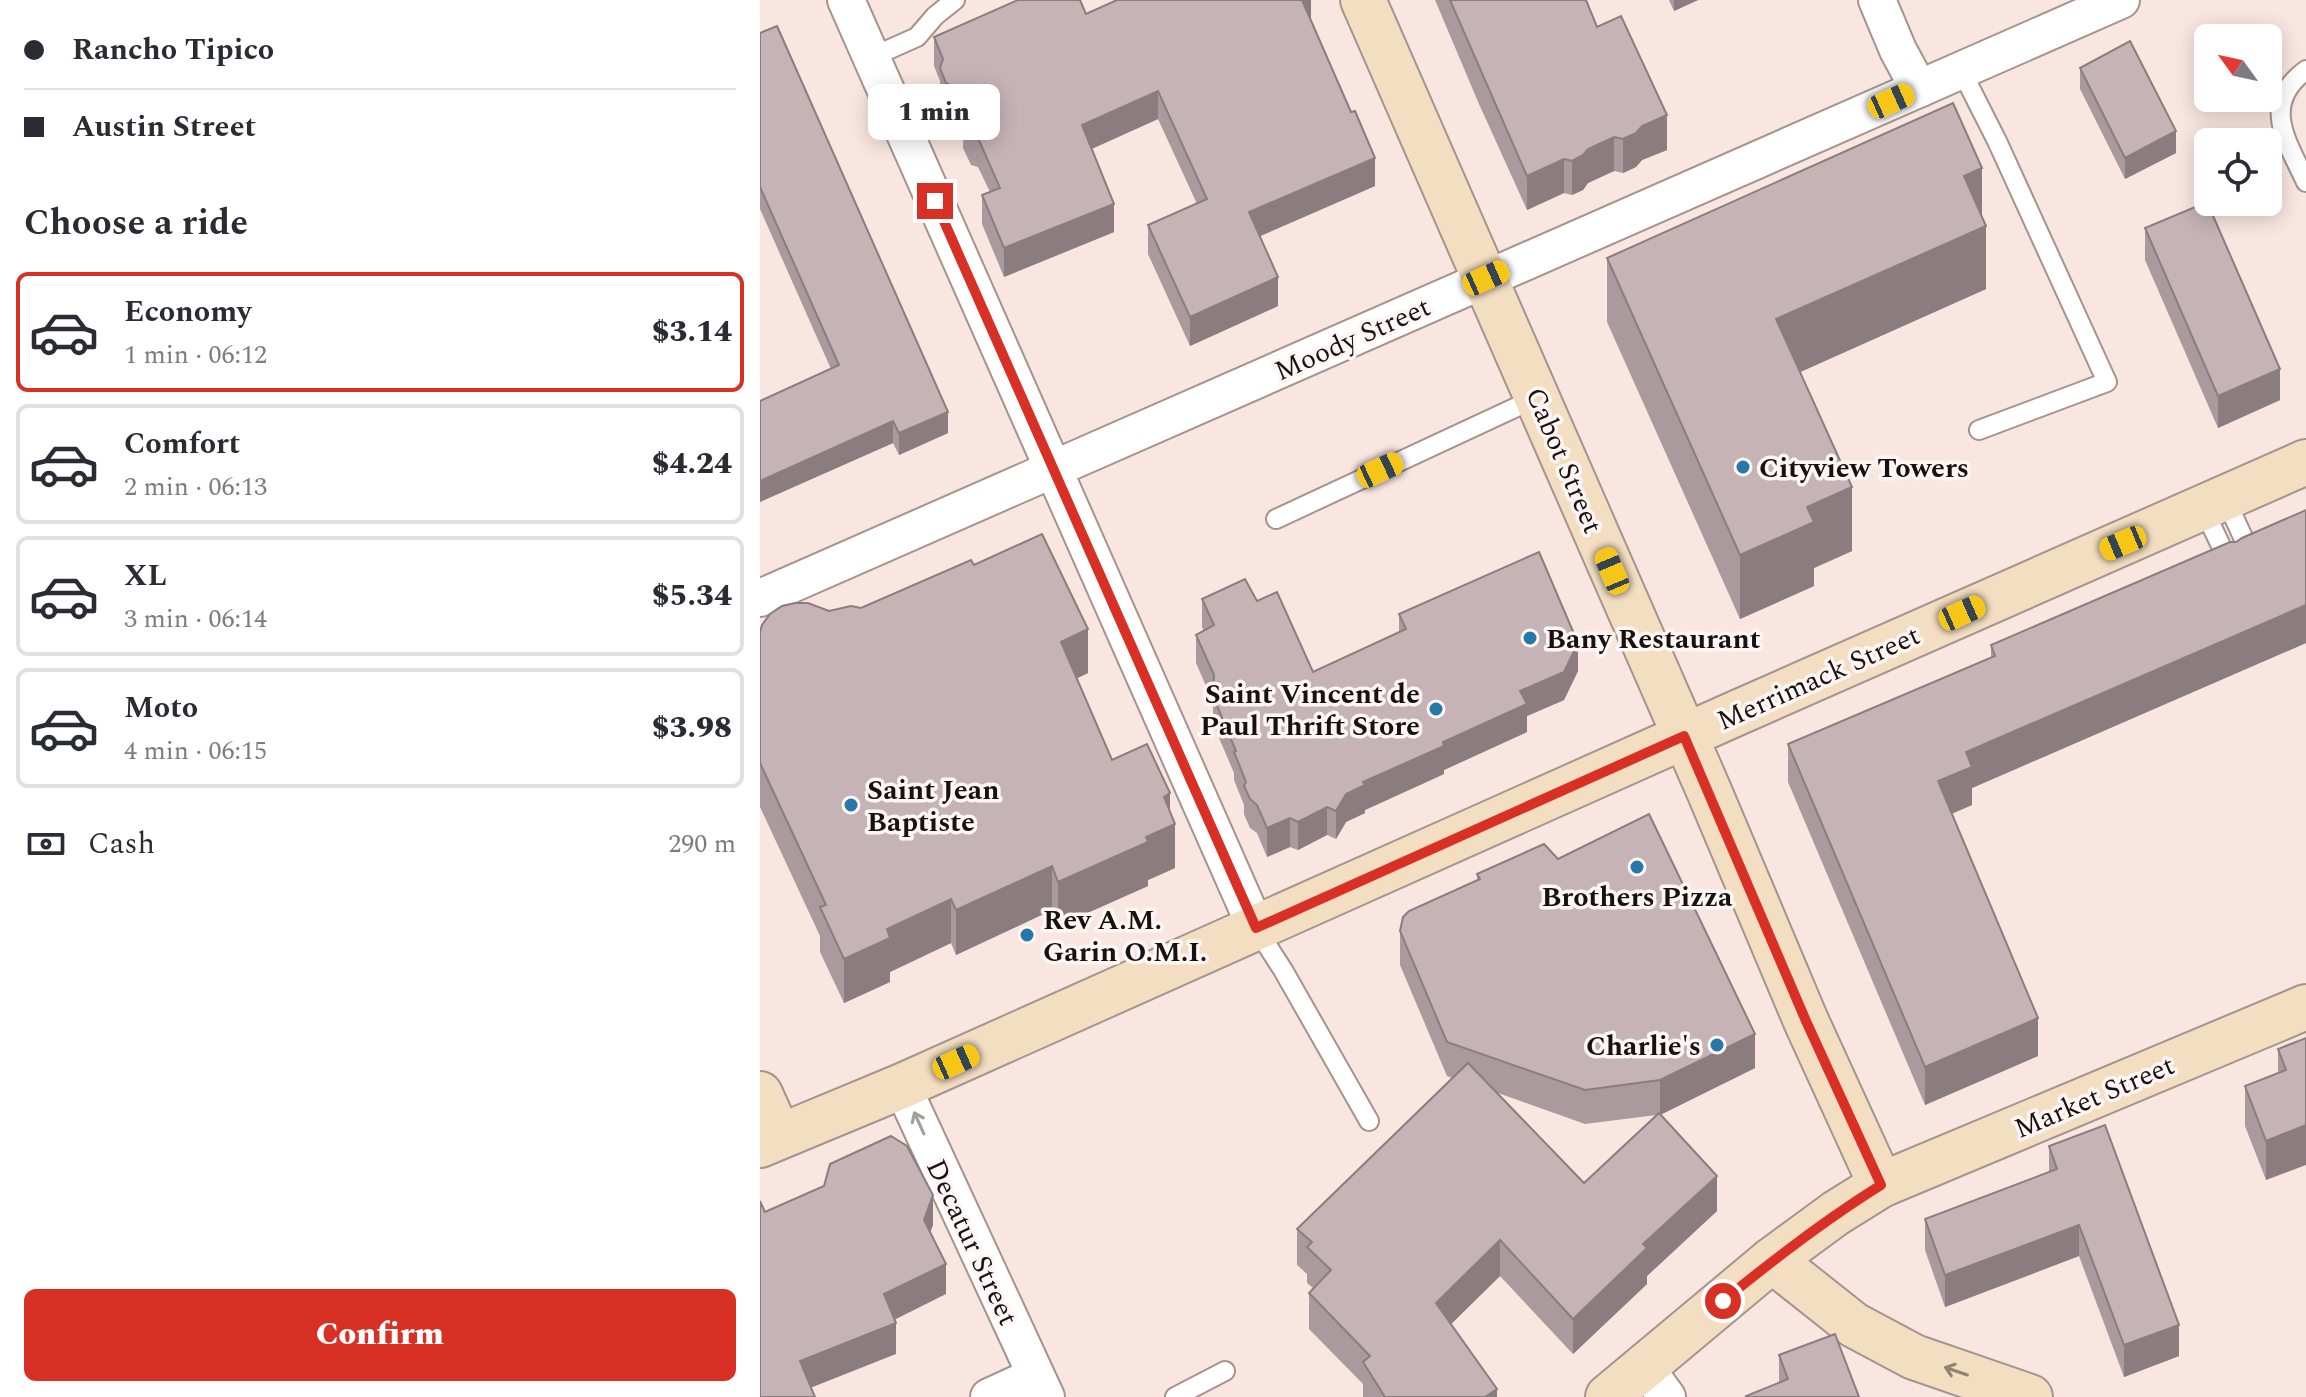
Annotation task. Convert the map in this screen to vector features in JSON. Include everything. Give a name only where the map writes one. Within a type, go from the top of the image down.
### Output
[{"type":"main road","name":"Cabot Street","points":[[1363,0],[1538,397],[1806,1021],[1881,1185]]},
{"type":"main road","name":"Merrimack Street","points":[[770,1140],[902,1086],[2306,462]]},
{"type":"main road","name":"Market Street","points":[[1608,1397],[1656,1381],[1772,1260],[1836,1213],[1881,1185],[2306,1007]]},
{"type":"main road","points":[[760,1094],[770,1140]]},
{"type":"main road","points":[[1772,1260],[1854,1325],[1914,1357],[2030,1397]]},
{"type":"street","points":[[846,0],[1256,928]]},
{"type":"street","points":[[1877,0],[1919,89]]},
{"type":"street","name":"Moody Street","points":[[763,591],[1053,469],[2121,0]]},
{"type":"street","name":"Decatur Street","points":[[902,1086],[1040,1387]]},
{"type":"street","points":[[989,1397],[1040,1387]]},
{"type":"lane","points":[[872,57],[917,37],[935,16],[955,0]]},
{"type":"lane","points":[[1961,70],[1997,141],[2107,382],[1979,430]]},
{"type":"lane","points":[[2304,173],[2284,135],[2280,105],[2294,78],[2306,70]]},
{"type":"lane","points":[[1276,519],[1538,397]]},
{"type":"lane","points":[[2214,503],[2253,559]]},
{"type":"lane","points":[[2214,503],[2232,569]]},
{"type":"lane","points":[[1256,928],[1369,1121]]},
{"type":"lane","points":[[1175,1397],[1225,1371]]},
{"type":"building","points":[[1018,0],[1080,0],[1086,14],[1117,0],[1302,0],[1351,112],[1355,111],[1375,158],[1249,212],[1278,277],[1190,317],[1148,225],[1207,199],[1158,91],[1082,125],[1114,204],[1004,248],[982,195],[1000,188],[978,138],[971,136],[963,119],[976,95],[946,83],[940,68],[943,59],[934,37]]},
{"type":"building","points":[[1450,0],[1586,0],[1597,27],[1621,16],[1667,115],[1623,139],[1614,137],[1588,149],[1572,161],[1564,159],[1527,176]]},
{"type":"building","points":[[777,26],[948,412],[899,433],[893,421],[760,481],[760,401],[839,365],[760,187],[760,33]]},
{"type":"building","points":[[2130,41],[2176,131],[2125,158],[2080,68]]},
{"type":"building","name":"Cityview Towers","points":[[1953,103],[1982,168],[1964,176],[1986,226],[1776,319],[1852,487],[1807,507],[1814,522],[1740,555],[1607,258]]},
{"type":"building","points":[[2194,207],[2194,216],[2213,216],[2280,369],[2218,396],[2145,228]]},
{"type":"building","points":[[2306,510],[2306,605],[1966,752],[1972,767],[1938,781],[2038,1018],[1925,1067],[1788,744],[1995,656],[1991,645]]},
{"type":"building","points":[[1042,534],[1088,629],[1061,642],[1112,760],[1147,744],[1170,793],[1164,797],[1175,824],[1146,837],[1148,842],[1058,882],[1052,866],[956,910],[951,899],[887,929],[890,938],[844,959],[820,907],[826,905],[760,763],[762,625],[770,614],[782,606],[795,603],[808,603],[829,611],[851,606],[861,608],[971,560],[974,565]]},
{"type":"building","points":[[1539,552],[1578,643],[1564,672],[1520,691],[1527,704],[1363,782],[1365,785],[1346,794],[1336,811],[1327,807],[1298,822],[1290,818],[1267,828],[1244,786],[1246,782],[1236,751],[1213,696],[1214,675],[1196,635],[1214,625],[1202,599],[1245,579],[1257,601],[1277,592],[1313,672],[1406,629],[1399,614]]},
{"type":"building","points":[[1649,814],[1755,1034],[1660,1080],[1585,1090],[1447,1042],[1400,931],[1403,917],[1409,911],[1480,879],[1477,874],[1544,844],[1558,859]]},
{"type":"building","points":[[2306,1038],[2306,1125],[2266,1141],[2245,1086],[2286,1070],[2278,1049]]},
{"type":"building","points":[[1468,1063],[1584,1183],[1659,1113],[1717,1176],[1643,1244],[1647,1248],[1573,1319],[1500,1240],[1436,1303],[1497,1389],[1485,1397],[1385,1397],[1363,1362],[1370,1356],[1309,1293],[1331,1270],[1307,1247],[1312,1242],[1297,1229]]},
{"type":"building","points":[[2105,1125],[2179,1325],[2124,1345],[2079,1225],[1945,1275],[1925,1219],[2057,1169],[2049,1146]]},
{"type":"building","points":[[891,1136],[907,1146],[933,1195],[924,1220],[946,1264],[884,1294],[896,1323],[800,1361],[815,1397],[760,1397],[760,1201],[765,1212],[824,1186],[830,1164]]},
{"type":"building","points":[[1835,1334],[1859,1397],[1746,1396],[1788,1379],[1779,1355]]},
{"type":"place","name":"Cityview Towers","points":[[1743,467]]},
{"type":"place","name":"Bany Restaurant","points":[[1530,638]]},
{"type":"place","name":"Saint Vincent de Paul Thrift Store","points":[[1436,709]]},
{"type":"place","name":"Saint Jean Baptiste","points":[[851,805]]},
{"type":"place","name":"Brothers Pizza","points":[[1637,867]]},
{"type":"place","name":"Rev A.M. Garin O.M.I.","points":[[1027,935]]},
{"type":"place","name":"Charlie's","points":[[1717,1045]]},
{"type":"route","points":[[935,201],[1256,928],[1684,736],[1806,1021],[1881,1185],[1836,1213],[1723,1301]]}]
